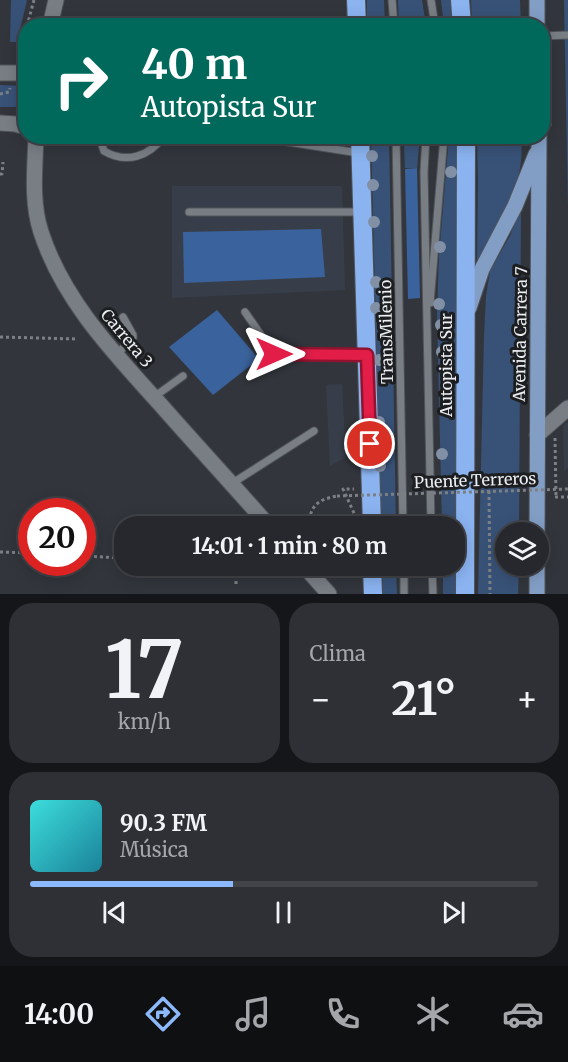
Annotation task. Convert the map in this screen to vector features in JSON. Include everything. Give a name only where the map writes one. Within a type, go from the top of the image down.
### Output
[{"type":"highway","points":[[356,0],[357,18]]},
{"type":"highway","points":[[460,0],[461,18]]},
{"type":"highway","name":"Autopista Sur","points":[[465,594],[466,144]]},
{"type":"highway","points":[[361,145],[367,355],[364,516]]},
{"type":"highway","points":[[372,576],[373,594]]},
{"type":"main road","points":[[537,0],[537,18]]},
{"type":"main road","points":[[465,318],[482,269],[514,206],[538,144]]},
{"type":"main road","name":"Avenida Carrera 7","points":[[537,522],[539,144]]},
{"type":"main road","points":[[537,576],[537,594]]},
{"type":"street","points":[[52,18],[56,0]]},
{"type":"street","points":[[0,73],[18,73]]},
{"type":"street","points":[[0,123],[18,125]]},
{"type":"street","name":"Carrera 3","points":[[36,144],[35,199],[40,231],[58,273],[76,305],[116,355],[260,516]]},
{"type":"street","points":[[537,435],[568,408]]},
{"type":"street","points":[[313,576],[329,594]]},
{"type":"lane","points":[[392,0],[393,18]]},
{"type":"lane","points":[[431,0],[434,18]]},
{"type":"lane","points":[[550,36],[568,35]]},
{"type":"lane","points":[[102,144],[104,151],[114,157],[127,158],[146,154],[158,144]]},
{"type":"lane","name":"TransMilenio","points":[[396,144],[403,516]]},
{"type":"lane","points":[[426,144],[424,172],[431,516]]},
{"type":"lane","points":[[428,341],[443,144]]},
{"type":"lane","points":[[189,212],[363,212]]},
{"type":"lane","points":[[245,312],[274,354],[367,355]]},
{"type":"lane","points":[[116,355],[133,338],[123,317]]},
{"type":"lane","points":[[154,397],[183,376]]},
{"type":"lane","points":[[231,484],[314,431]]},
{"type":"lane","points":[[404,576],[404,594]]},
{"type":"lane","points":[[432,576],[433,594]]},
{"type":"path","points":[[29,18],[34,0]]},
{"type":"path","points":[[0,174],[2,174],[3,162]]},
{"type":"path","points":[[0,336],[77,339]]},
{"type":"path","points":[[555,435],[556,496]]},
{"type":"path","points":[[343,489],[351,506],[359,516]]},
{"type":"path","name":"Puente Terreros","points":[[310,516],[315,504],[326,498],[337,496],[568,489]]},
{"type":"path","points":[[489,491],[490,594]]},
{"type":"path","points":[[0,552],[18,553]]},
{"type":"path","points":[[96,557],[114,558]]},
{"type":"path","points":[[236,576],[236,584]]},
{"type":"shaded area","points":[[11,0],[27,0],[23,18],[18,18],[17,42],[10,42]]},
{"type":"shaded area","points":[[367,0],[384,0],[385,18],[367,18]]},
{"type":"shaded area","points":[[398,0],[422,0],[425,18],[399,18]]},
{"type":"shaded area","points":[[441,0],[451,0],[452,18],[443,18]]},
{"type":"shaded area","points":[[471,0],[520,0],[521,18],[472,18]]},
{"type":"shaded area","points":[[564,0],[568,0],[568,207]]},
{"type":"shaded area","points":[[0,85],[18,86],[18,107],[0,107]]},
{"type":"shaded area","points":[[371,144],[389,144],[396,516],[381,516]]},
{"type":"shaded area","points":[[403,144],[419,144],[417,168],[405,168]]},
{"type":"shaded area","points":[[448,144],[457,144],[456,516],[442,516],[437,312]]},
{"type":"shaded area","points":[[477,144],[522,144],[521,161],[515,188],[477,262]]},
{"type":"shaded area","points":[[172,186],[342,186],[345,290],[172,298]]},
{"type":"shaded area","points":[[521,204],[519,522],[495,522],[495,576],[519,576],[518,594],[478,594],[486,296],[490,271],[511,234]]},
{"type":"shaded area","points":[[342,384],[346,457],[330,466],[326,385]]},
{"type":"shaded area","points":[[568,422],[568,468],[564,471],[563,426]]},
{"type":"shaded area","points":[[382,576],[396,576],[397,594],[383,594]]},
{"type":"shaded area","points":[[443,576],[456,576],[456,594],[443,594]]},
{"type":"building","points":[[417,168],[420,298],[408,299],[405,169]]},
{"type":"building","points":[[321,229],[325,277],[184,283],[183,232]]},
{"type":"building","points":[[217,310],[259,359],[213,395],[169,347]]},
{"type":"route","points":[[274,354],[367,355],[370,444]]}]
